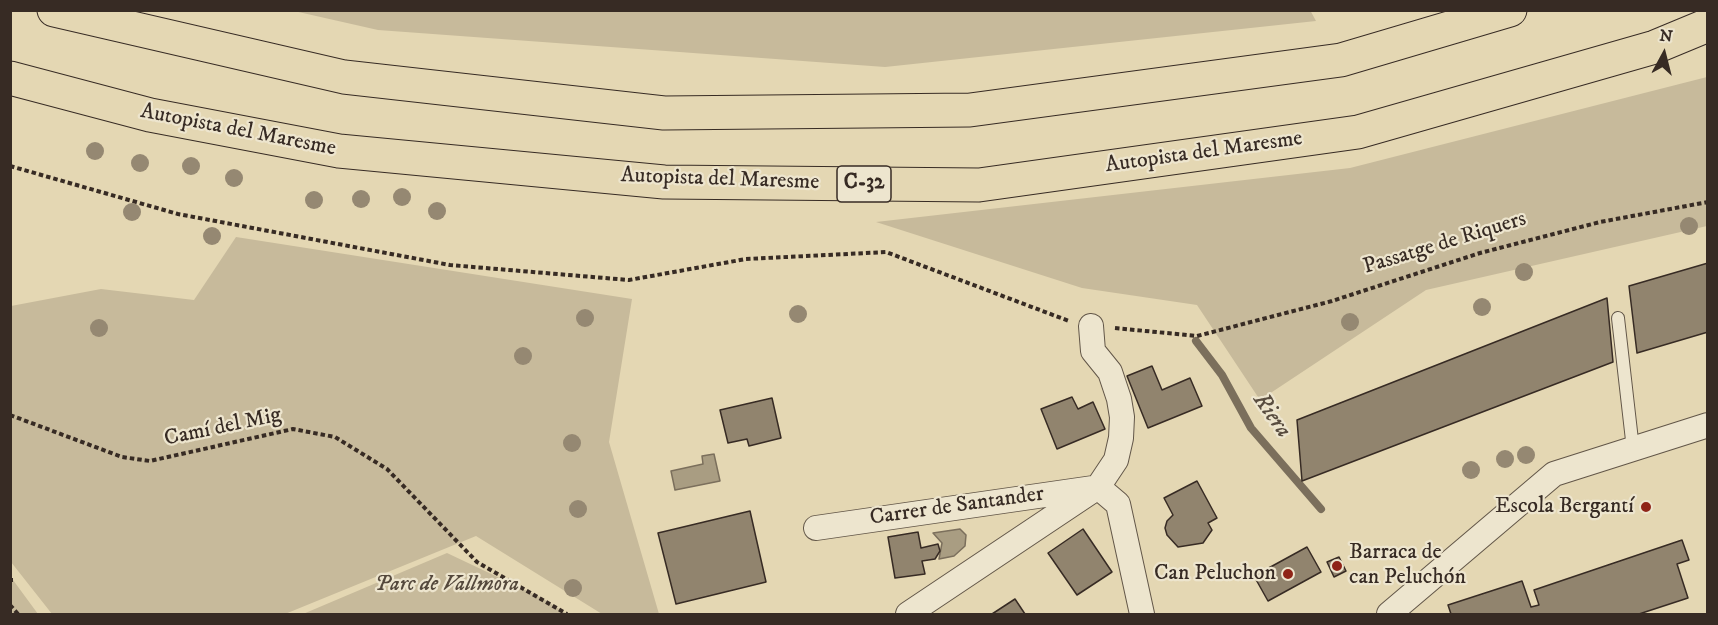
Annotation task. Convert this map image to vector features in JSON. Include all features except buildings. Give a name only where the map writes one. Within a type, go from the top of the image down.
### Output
[{"type":"highway","points":[[54,10],[344,77],[664,114],[970,110],[1341,60],[1510,10]]},
{"type":"highway","points":[[134,10],[344,77]]},
{"type":"highway","name":"Autopista del Maresme","points":[[10,78],[150,116],[339,151],[664,183],[979,185],[1358,132],[1655,46],[1707,25]]},
{"type":"street","points":[[908,615],[1098,487],[1116,460],[1121,438],[1122,417],[1119,399],[1110,372],[1093,351],[1091,326]]},
{"type":"street","points":[[1389,615],[1554,474],[1707,425]]},
{"type":"street","points":[[1098,487],[1118,504],[1142,615]]},
{"type":"street","name":"Carrer de Santander","points":[[816,528],[1098,487]]},
{"type":"lane","points":[[1618,318],[1633,449]]},
{"type":"path","name":"Passatge de Riquers","points":[[10,166],[178,214],[450,265],[629,280],[746,259],[886,252],[1080,325],[1197,336],[1332,301],[1480,253],[1600,222],[1707,202]]},
{"type":"path","name":"Camí del Mig","points":[[10,415],[122,457],[150,461],[293,429],[335,437],[387,469],[477,562],[567,615]]},
{"type":"path","points":[[10,604],[18,615]]},
{"type":"green space","points":[[1310,10],[1316,21],[885,67],[378,30],[294,11]]},
{"type":"green space","points":[[1707,77],[1707,226],[1426,290],[1260,400],[1197,305],[1082,288],[876,222],[1350,168]]},
{"type":"green space","points":[[236,237],[632,299],[609,442],[659,614],[602,614],[476,536],[285,614],[52,614],[11,562],[11,306],[101,289],[194,300]]},
{"type":"green space","name":"Parc de Vallmora","points":[[447,553],[542,598],[567,614],[303,614]]},
{"type":"green space","points":[[10,578],[13,580],[38,614],[11,614]]},
{"type":"shaded area","points":[[714,454],[720,481],[675,490],[671,471],[703,464],[702,456]]},
{"type":"shaded area","points":[[960,529],[966,535],[965,546],[954,556],[939,559],[942,543],[933,533]]},
{"type":"waterway","name":"Riera","points":[[1196,341],[1222,375],[1251,428],[1321,509]]},
{"type":"place","name":"Escola Bergantí","points":[[1646,507]]},
{"type":"place","name":"Barraca de can Peluchón","points":[[1337,566]]},
{"type":"place","name":"Can Peluchon","points":[[1288,574]]}]
